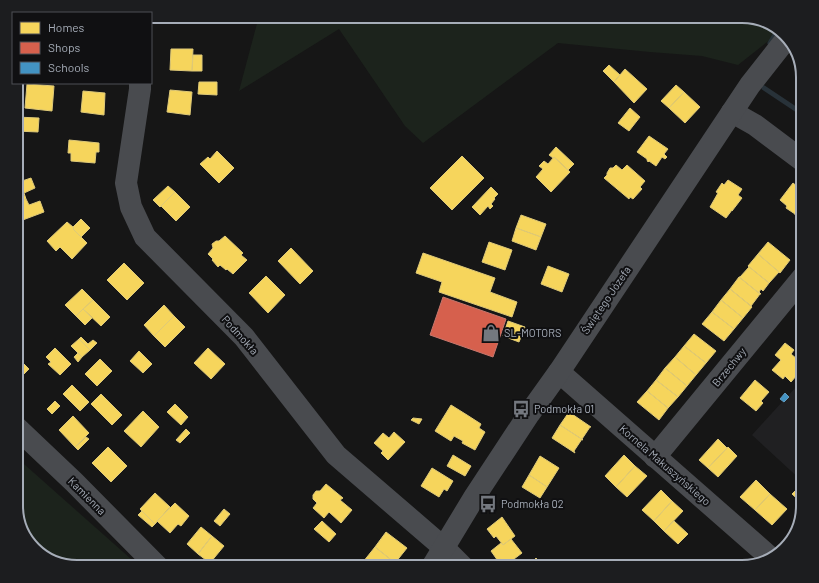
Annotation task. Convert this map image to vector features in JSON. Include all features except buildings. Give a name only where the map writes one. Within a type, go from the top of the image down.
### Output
[{"type":"street","name":"Świętego Józefa","points":[[436,560],[475,496],[529,414],[559,372],[750,85],[784,42]]},
{"type":"street","name":"Podmokła","points":[[140,84],[126,183],[131,207],[145,237],[244,337],[336,455],[456,560]]},
{"type":"street","points":[[732,112],[755,125],[796,156]]},
{"type":"street","name":"Brzechwy","points":[[655,457],[796,286]]},
{"type":"street","name":"Kornela Makuszyńskiego","points":[[559,372],[766,554]]},
{"type":"street","name":"Kamienna","points":[[23,434],[74,482],[151,560]]},
{"type":"shaded area","points":[[257,23],[742,23],[760,26],[776,35],[738,65],[702,56],[558,43],[423,143],[405,126],[339,29],[239,91]]},
{"type":"shaded area","points":[[796,387],[796,476],[752,435],[783,401],[784,402],[789,397],[788,396]]},
{"type":"shaded area","points":[[23,463],[132,560],[66,559],[44,549],[34,539],[25,520],[23,510]]},
{"type":"waterway","points":[[770,43],[775,34]]},
{"type":"waterway","points":[[764,88],[796,109]]},
{"type":"place","name":"SL-MOTORS","points":[[491,333]]},
{"type":"place","name":"Podmokła 01","points":[[521,409]]},
{"type":"place","name":"Podmokła 02","points":[[488,504]]}]
